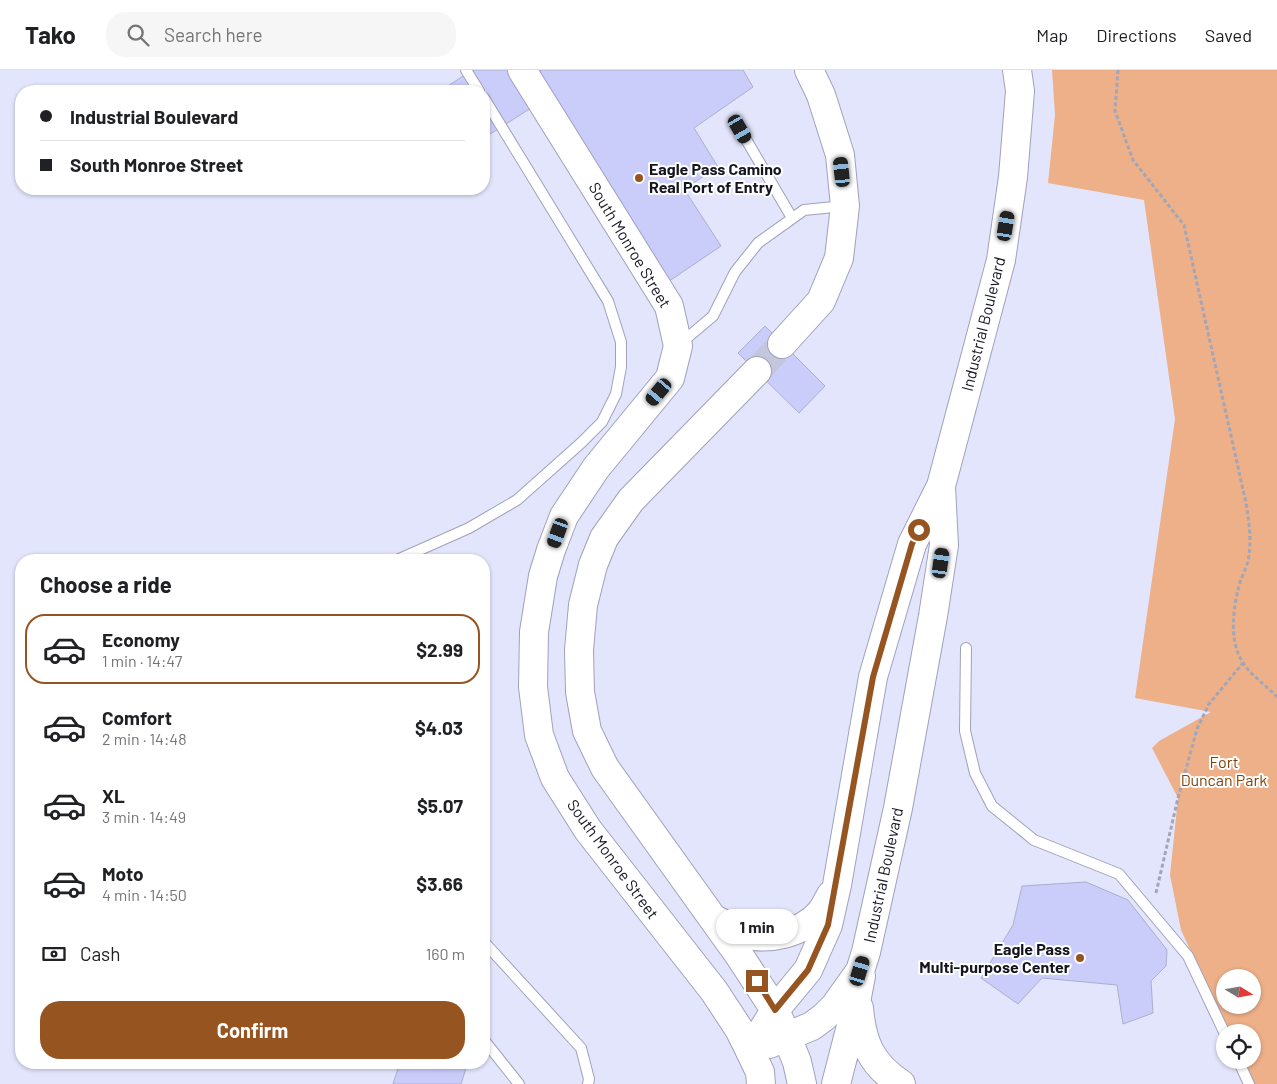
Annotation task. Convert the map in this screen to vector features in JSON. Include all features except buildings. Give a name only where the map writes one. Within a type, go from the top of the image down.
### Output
[{"type":"main road","name":"South Monroe Street","points":[[522,70],[669,306],[678,346],[670,378],[596,468],[564,516],[551,550],[543,576],[534,632],[533,687],[539,735],[556,778],[588,830],[714,991],[739,1029],[760,1072],[761,1084]]},
{"type":"main road","points":[[782,344],[821,302],[839,258],[845,206],[840,155],[821,95],[808,70]]},
{"type":"main road","name":"Industrial Boulevard","points":[[750,1051],[775,1010],[808,970],[828,925],[837,885],[873,677],[912,544],[941,486],[1001,260],[1014,176],[1020,91],[1017,70]]},
{"type":"main road","points":[[756,371],[632,500],[604,538],[593,565],[583,605],[579,650],[580,692],[587,731],[605,768],[739,955],[775,1010],[797,1062],[802,1084]]},
{"type":"main road","name":"Industrial Boulevard","points":[[750,1051],[812,1026],[835,1006],[860,971],[866,952],[898,808],[933,616],[944,545],[941,486]]},
{"type":"main road","points":[[551,550],[593,565]]},
{"type":"main road","points":[[713,918],[744,933],[762,937],[783,935],[804,926],[821,912],[837,885]]},
{"type":"main road","points":[[836,1084],[866,952]]},
{"type":"main road","points":[[858,993],[860,1023],[873,1060],[886,1074],[900,1084]]},
{"type":"lane","points":[[466,70],[475,85]]},
{"type":"lane","points":[[411,554],[470,528],[518,500],[582,443],[602,422],[616,394],[621,367],[621,342],[608,301],[490,108]]},
{"type":"lane","points":[[740,129],[792,218]]},
{"type":"lane","points":[[678,346],[713,316],[734,272],[758,242],[804,210],[845,206]]},
{"type":"lane","points":[[966,648],[965,731],[975,773],[992,806],[1034,840],[1119,874],[1188,956],[1220,1024]]},
{"type":"lane","points":[[490,949],[581,1048],[589,1078],[588,1084]]},
{"type":"lane","points":[[490,1048],[519,1084]]},
{"type":"lane","points":[[1242,1069],[1249,1084]]},
{"type":"path","points":[[1118,70],[1115,111],[1134,160],[1184,225],[1246,503],[1251,541],[1248,561],[1239,584],[1234,610],[1234,635],[1237,652],[1243,663],[1277,697]]},
{"type":"path","points":[[1151,913],[1178,798],[1197,729],[1209,704],[1243,663]]},
{"type":"green space","name":"Fort Duncan Park","points":[[1052,70],[1277,70],[1277,1084],[1251,1084],[1244,1069],[1261,1069],[1261,1024],[1224,1024],[1220,1014],[1261,1014],[1261,969],[1216,969],[1216,1006],[1181,930],[1170,875],[1178,798],[1152,748],[1159,741],[1211,712],[1135,698],[1175,419],[1144,200],[1048,183],[1055,115]]},
{"type":"tunnel","points":[[757,371],[782,344]]},
{"type":"place","name":"Eagle Pass Camino Real Port of Entry","points":[[639,178]]},
{"type":"place","name":"Eagle Pass Multi-purpose Center","points":[[1080,958]]},
{"type":"route","points":[[757,981],[775,1010],[808,970],[828,925],[837,885],[873,677],[912,544],[919,530]]}]
